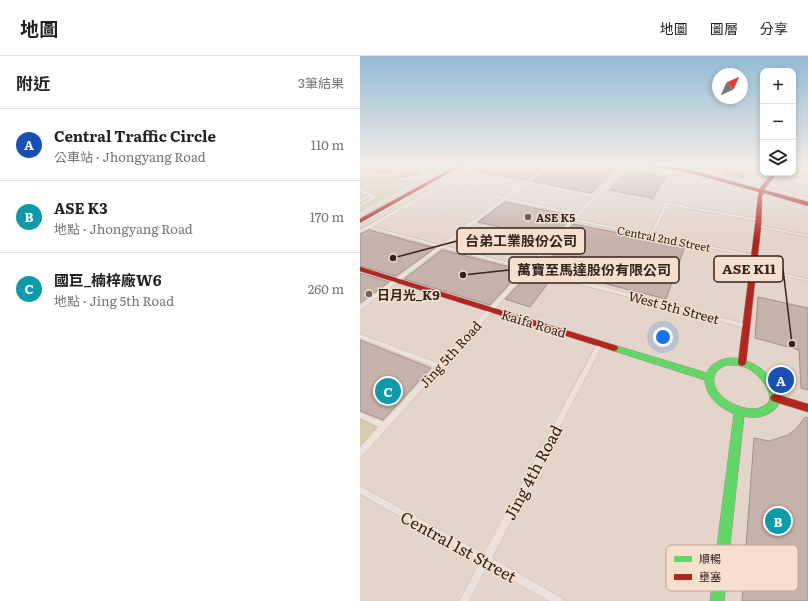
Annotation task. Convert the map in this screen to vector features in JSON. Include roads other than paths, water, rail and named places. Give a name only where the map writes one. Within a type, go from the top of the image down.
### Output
[{"type":"street","points":[[360,214],[409,189]]},
{"type":"street","points":[[360,219],[413,189]]},
{"type":"street","points":[[360,224],[417,189]]},
{"type":"street","points":[[360,232],[434,189]]},
{"type":"street","points":[[462,189],[578,214]]},
{"type":"street","points":[[360,308],[515,189]]},
{"type":"street","points":[[562,189],[594,196]]},
{"type":"street","points":[[756,189],[764,191]]},
{"type":"street","points":[[758,189],[808,202]]},
{"type":"street","points":[[760,189],[808,210]]},
{"type":"street","points":[[360,191],[375,197],[360,206]]},
{"type":"street","points":[[599,191],[667,203],[759,223],[808,236]]},
{"type":"street","name":"Jing 5th Road","points":[[360,452],[599,191]]},
{"type":"street","points":[[742,363],[764,191]]},
{"type":"street","points":[[360,201],[371,195]]},
{"type":"street","points":[[651,236],[667,203]]},
{"type":"street","points":[[404,207],[553,242]]},
{"type":"street","name":"Central 2nd Street","points":[[573,220],[755,256]]},
{"type":"street","name":"West 5th Street","points":[[369,227],[746,326]]},
{"type":"street","points":[[754,268],[808,280]]},
{"type":"street","name":"Kaifa Road","points":[[360,269],[708,377]]},
{"type":"street","points":[[360,336],[439,366]]},
{"type":"street","name":"Jing 4th Road","points":[[464,601],[600,344]]},
{"type":"street","points":[[729,361],[742,363],[759,371],[767,378],[774,389],[775,398],[771,408],[760,414],[754,415],[739,413],[729,408],[715,397],[709,384],[708,377],[712,369],[717,364],[729,361]]},
{"type":"street","points":[[775,398],[808,408]]},
{"type":"street","points":[[724,545],[739,413]]},
{"type":"street","points":[[360,415],[384,426]]},
{"type":"street","name":"Central 1st Street","points":[[360,490],[559,601]]},
{"type":"street","points":[[717,601],[718,591]]},
{"type":"place","name":"ASE K5","points":[[528,217]]},
{"type":"place","name":"台弟工業股份公司","points":[[393,258]]},
{"type":"place","name":"萬寶至馬達股份有限公司","points":[[463,275]]},
{"type":"place","name":"日月光_K9","points":[[369,294]]},
{"type":"place","name":"ASE K11","points":[[792,344]]},
{"type":"place","name":"Central Traffic Circle","points":[[781,380]]},
{"type":"place","name":"國巨_楠梓廠W6","points":[[388,391]]},
{"type":"place","name":"ASE K3","points":[[778,521]]}]
